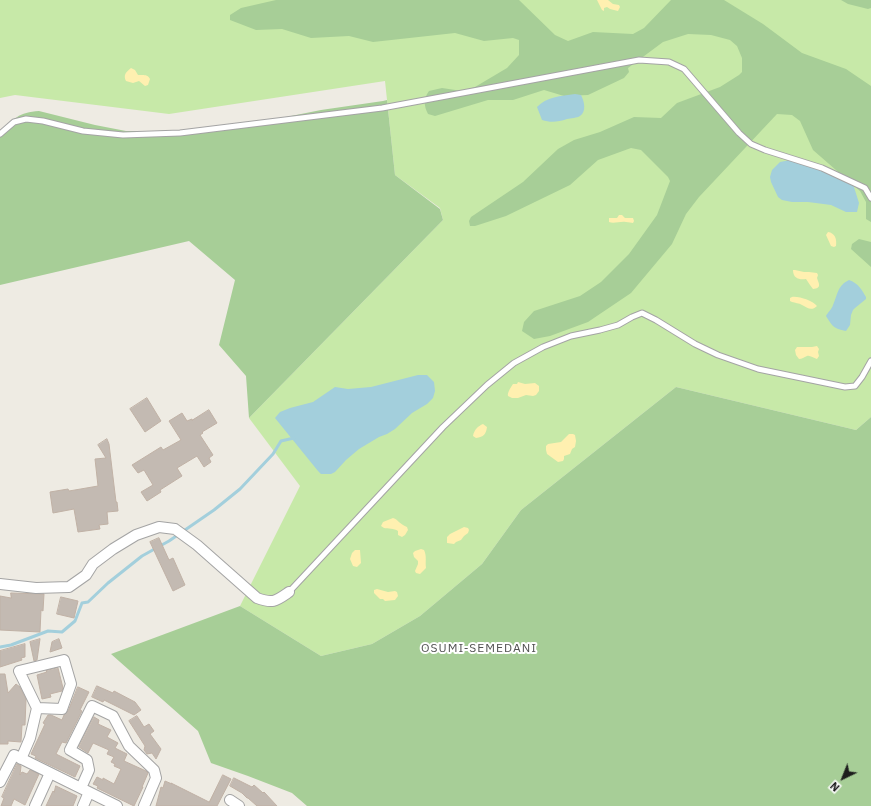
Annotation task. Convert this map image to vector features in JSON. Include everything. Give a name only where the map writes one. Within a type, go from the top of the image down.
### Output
[{"type":"street","points":[[0,584],[36,588],[69,587],[86,575],[93,564],[113,549],[136,535],[159,527],[175,529],[197,545],[257,598],[266,602],[277,600],[289,592]]},
{"type":"street","points":[[21,759],[30,738],[37,708],[19,671],[64,660],[71,684],[62,710],[37,708]]},
{"type":"street","points":[[83,806],[89,770],[87,760],[70,750],[92,706],[113,716],[128,746],[154,770],[156,778],[144,806]]},
{"type":"street","points":[[0,782],[14,755],[117,806]]},
{"type":"street","points":[[35,806],[50,773]]},
{"type":"street","points":[[230,800],[239,806]]},
{"type":"lane","points":[[0,134],[14,122],[26,119],[42,121],[83,131],[123,135],[180,133],[382,108],[639,60],[669,62],[684,69],[739,133],[751,144],[764,150],[829,171],[865,188],[871,198]]},
{"type":"lane","points":[[289,592],[443,427],[487,385],[514,364],[543,347],[572,336],[618,325],[642,313],[718,356],[758,369],[845,387],[855,386],[871,361]]},
{"type":"green space","points":[[0,0],[871,0],[871,417],[856,430],[676,387],[521,510],[482,564],[420,616],[372,644],[321,656],[240,606],[300,486],[249,418],[443,220],[440,208],[395,175],[385,81],[169,114],[15,95],[0,98]]},
{"type":"green space","points":[[276,0],[519,0],[555,35],[568,41],[593,32],[633,34],[644,28],[671,0],[724,0],[763,24],[802,53],[846,69],[871,86],[871,222],[866,219],[866,202],[860,191],[813,150],[800,121],[792,115],[777,114],[699,197],[686,214],[672,244],[631,293],[588,322],[550,336],[534,339],[522,331],[524,322],[534,311],[580,296],[601,282],[629,254],[657,215],[670,181],[668,177],[641,150],[631,148],[598,160],[570,185],[506,216],[475,226],[470,226],[469,221],[471,217],[523,182],[558,149],[574,140],[600,132],[634,117],[661,118],[677,103],[720,87],[739,75],[742,72],[742,58],[737,46],[730,40],[711,35],[688,34],[663,42],[628,68],[629,72],[624,78],[588,95],[564,96],[544,90],[513,100],[488,100],[435,116],[428,114],[426,108],[425,100],[429,91],[442,88],[462,91],[475,87],[507,68],[519,55],[519,40],[513,38],[484,41],[455,33],[373,42],[349,36],[311,38],[282,29],[256,30],[230,20],[230,15],[241,8]]},
{"type":"green space","points":[[841,0],[871,0],[871,8],[868,9],[848,4]]},
{"type":"green space","points":[[387,100],[395,175],[440,209],[443,220],[249,418],[246,376],[219,345],[235,280],[189,241],[0,285],[0,133],[13,120],[21,115],[39,111],[126,131],[226,129],[321,110]]},
{"type":"green space","points":[[859,239],[871,242],[871,267],[851,249],[852,244]]},
{"type":"green space","points":[[676,387],[856,430],[871,417],[871,806],[307,806],[292,793],[211,763],[198,731],[111,654],[240,606],[321,656],[372,644],[420,616],[482,564],[521,510]]},
{"type":"sand","points":[[597,0],[608,0],[613,4],[619,5],[620,7],[618,11],[607,7],[604,8],[604,11]]},
{"type":"sand","points":[[131,68],[135,70],[138,75],[145,75],[149,77],[150,79],[148,85],[145,86],[139,81],[133,83],[126,81],[126,74]]},
{"type":"sand","points":[[619,215],[622,215],[625,218],[633,218],[634,221],[633,223],[609,222],[609,218],[617,218]]},
{"type":"sand","points":[[828,232],[835,237],[836,246],[834,247],[831,246],[826,235]]},
{"type":"sand","points":[[793,270],[817,273],[819,287],[813,289],[806,279],[799,279],[796,277]]},
{"type":"sand","points":[[790,298],[806,299],[817,306],[813,309],[792,302],[790,301]]},
{"type":"sand","points":[[817,346],[819,349],[819,356],[817,359],[808,356],[799,359],[796,355],[795,350],[797,347]]},
{"type":"sand","points":[[518,382],[525,384],[535,383],[539,386],[539,391],[533,396],[526,395],[518,398],[512,398],[508,396],[513,384],[517,384]]},
{"type":"sand","points":[[483,424],[487,427],[485,433],[483,436],[476,438],[473,436],[474,432]]},
{"type":"sand","points":[[569,434],[575,435],[575,447],[572,449],[570,454],[564,456],[563,461],[558,462],[547,454],[546,446],[548,444],[561,442]]},
{"type":"sand","points":[[393,518],[407,527],[408,530],[402,537],[398,535],[398,531],[381,526],[383,522]]},
{"type":"sand","points":[[464,527],[468,528],[469,530],[461,540],[454,544],[447,543],[447,537],[450,534]]},
{"type":"sand","points":[[421,549],[425,552],[426,568],[420,574],[416,573],[415,571],[418,561],[414,557],[413,553]]},
{"type":"sand","points":[[355,550],[360,550],[361,563],[357,567],[353,566],[350,559]]},
{"type":"sand","points":[[377,589],[388,592],[395,591],[397,592],[398,596],[395,600],[385,601],[380,599],[374,593],[374,590]]},
{"type":"water","points":[[564,95],[581,95],[584,103],[584,111],[580,116],[554,122],[542,120],[537,107],[545,101]]},
{"type":"water","points":[[790,160],[817,167],[829,168],[844,176],[853,184],[859,203],[857,212],[846,212],[831,205],[808,202],[792,202],[782,200],[778,197],[771,182],[770,177],[772,170],[780,162]]},
{"type":"water","points":[[849,280],[859,287],[866,299],[853,310],[850,325],[846,331],[838,329],[830,323],[826,316],[840,288]]},
{"type":"water","points":[[418,375],[427,375],[434,382],[435,391],[433,398],[427,404],[412,413],[395,429],[359,449],[331,474],[321,474],[318,471],[275,418],[280,412],[313,402],[335,387],[348,389],[371,387]]},
{"type":"building","points":[[147,398],[161,421],[145,432],[130,409]]},
{"type":"building","points":[[209,410],[217,423],[202,432],[203,433],[200,435],[213,455],[209,458],[211,462],[204,467],[197,456],[177,468],[182,476],[160,490],[161,492],[147,501],[141,492],[153,485],[144,470],[138,473],[132,465],[161,447],[163,450],[181,440],[169,421],[182,413],[187,421],[192,420]]},
{"type":"building","points":[[107,439],[109,444],[118,511],[107,512],[108,524],[99,525],[100,529],[78,532],[74,509],[53,513],[50,492],[68,489],[69,491],[98,486],[95,459],[106,458],[98,445]]},
{"type":"building","points":[[159,538],[169,560],[173,558],[185,585],[173,591],[150,542]]},
{"type":"building","points":[[11,593],[44,594],[43,611],[41,610],[40,632],[0,630],[0,596],[11,598]]},
{"type":"building","points":[[61,597],[78,601],[74,618],[57,614]]},
{"type":"building","points":[[40,639],[37,660],[34,661],[30,642]]},
{"type":"building","points":[[59,639],[62,648],[50,652],[52,642]]},
{"type":"building","points":[[25,644],[25,657],[21,658],[22,660],[0,667],[0,651]]},
{"type":"building","points":[[58,668],[63,688],[62,691],[50,694],[51,697],[42,699],[37,675]]},
{"type":"building","points":[[0,674],[5,674],[8,693],[16,684],[20,687],[26,699],[25,725],[22,725],[21,742],[8,741],[8,744],[0,744]]},
{"type":"building","points":[[97,686],[113,693],[114,691],[135,702],[141,710],[134,715],[104,700],[103,702],[92,697]]},
{"type":"building","points":[[78,687],[89,692],[80,710],[82,711],[66,743],[62,742],[56,754],[80,766],[75,777],[35,758],[36,756],[31,754],[45,724],[43,723],[48,715],[62,720],[68,711]]},
{"type":"building","points":[[137,716],[144,727],[149,724],[154,731],[150,734],[161,749],[156,759],[152,753],[147,754],[144,750],[145,746],[129,721]]},
{"type":"building","points":[[94,717],[99,720],[98,724],[111,730],[107,737],[118,743],[115,748],[127,754],[124,761],[148,773],[134,806],[97,788],[98,786],[93,784],[97,777],[103,780],[103,778],[114,784],[121,769],[114,766],[115,764],[111,762],[114,757],[107,754],[109,750],[93,743],[88,753],[79,747]]},
{"type":"building","points":[[17,764],[21,766],[20,775],[22,772],[27,774],[30,770],[39,774],[25,805],[14,799],[11,806],[1,806],[4,798],[2,797]]},
{"type":"building","points":[[223,775],[231,779],[217,806],[156,806],[161,787],[163,788],[165,781],[209,802]]},
{"type":"building","points":[[234,778],[252,787],[254,785],[263,793],[264,792],[277,806],[257,806],[242,793],[230,786]]},
{"type":"building","points":[[56,786],[77,796],[73,806],[46,806]]},
{"type":"waterway","points":[[0,647],[11,645],[48,631],[62,632],[75,621],[82,603],[88,602],[108,583],[142,556],[169,541],[214,510],[240,489],[273,454],[281,441],[294,438]]},
{"type":"district","name":"OSUMI-SEMEDANI","points":[[479,649]]}]
